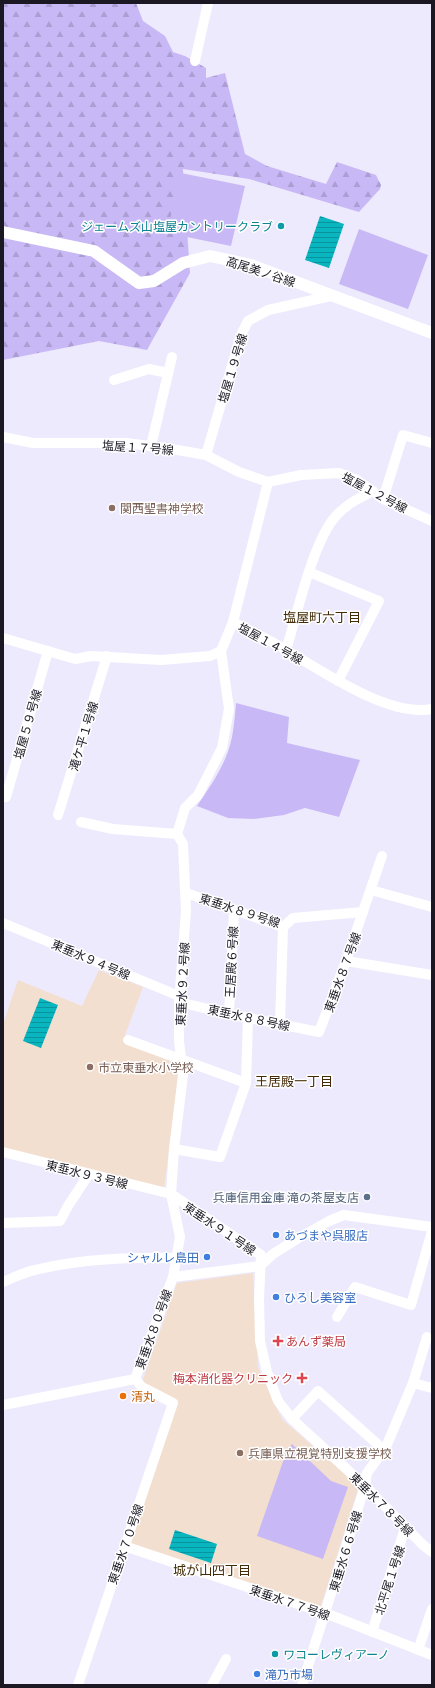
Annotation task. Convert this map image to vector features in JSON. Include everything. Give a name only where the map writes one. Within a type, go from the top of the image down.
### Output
[{"type":"street","points":[[195,61],[208,3]]},
{"type":"street","name":"高尾美ノ谷線","points":[[3,232],[94,251],[140,283],[154,281],[183,263],[210,256],[251,265],[432,333]]},
{"type":"street","name":"塩屋１９号線","points":[[206,455],[241,335],[248,321],[268,310],[332,296]]},
{"type":"street","points":[[151,446],[172,357]]},
{"type":"street","points":[[114,380],[149,369],[168,373]]},
{"type":"street","points":[[383,499],[403,435],[432,443]]},
{"type":"street","name":"塩屋１７号線","points":[[3,437],[33,443],[127,444],[151,446],[206,455],[239,472],[268,482]]},
{"type":"street","name":"塩屋１２号線","points":[[268,482],[301,475],[339,473],[357,480],[373,490],[383,499],[432,521]]},
{"type":"street","points":[[233,622],[268,482]]},
{"type":"street","points":[[286,650],[309,572],[322,540],[335,518],[351,503],[373,490]]},
{"type":"street","points":[[309,572],[379,601],[338,681]]},
{"type":"street","name":"塩屋１４号線","points":[[221,651],[233,622],[286,650],[358,692],[394,706],[422,712],[432,709]]},
{"type":"street","points":[[3,638],[75,659],[91,656],[107,656],[161,660],[210,656],[221,651],[229,709],[222,748],[198,795],[185,808],[177,834],[114,829],[81,822]]},
{"type":"street","name":"塩屋５９号線","points":[[5,797],[48,651]]},
{"type":"street","name":"滝ケ平１号線","points":[[58,815],[107,656]]},
{"type":"street","name":"東垂水９２号線","points":[[173,1277],[180,1237],[171,1194],[174,1149],[183,1076],[179,999],[184,946],[186,893],[183,844],[177,834]]},
{"type":"street","name":"東垂水８７号線","points":[[319,1032],[346,961],[382,856]]},
{"type":"street","points":[[371,890],[432,907]]},
{"type":"street","name":"東垂水８９号線","points":[[186,893],[283,927],[293,918],[363,912]]},
{"type":"street","name":"王居殿６号線","points":[[228,1014],[234,910]]},
{"type":"street","name":"東垂水９４号線","points":[[3,923],[179,999]]},
{"type":"street","points":[[280,1024],[283,927]]},
{"type":"street","points":[[346,961],[432,974]]},
{"type":"street","name":"東垂水８８号線","points":[[179,999],[228,1014],[319,1032]]},
{"type":"street","points":[[174,1149],[220,1157],[246,1083],[248,1018]]},
{"type":"street","points":[[128,1040],[246,1083]]},
{"type":"street","name":"東垂水９３号線","points":[[3,1152],[171,1194]]},
{"type":"street","points":[[3,1223],[60,1221],[89,1174]]},
{"type":"street","name":"東垂水９１号線","points":[[171,1194],[261,1255],[260,1266]]},
{"type":"street","points":[[260,1266],[273,1254],[297,1239],[328,1221],[344,1215],[432,1227]]},
{"type":"street","points":[[337,1317],[355,1286],[411,1305],[432,1231]]},
{"type":"street","points":[[3,1282],[33,1270],[56,1265],[106,1259],[176,1258]]},
{"type":"street","name":"東垂水８０号線","points":[[3,1405],[135,1379],[173,1277],[260,1266]]},
{"type":"street","name":"東垂水７８号線","points":[[260,1266],[260,1341],[266,1372],[278,1401],[292,1419],[365,1486],[422,1545],[432,1552]]},
{"type":"street","name":"東垂水６６号線","points":[[302,1685],[365,1486],[367,1473],[384,1450],[413,1383],[427,1337]]},
{"type":"street","name":"東垂水７０号線","points":[[78,1685],[173,1403],[142,1388],[135,1379]]},
{"type":"street","points":[[413,1383],[432,1388]]},
{"type":"street","points":[[292,1419],[318,1391],[384,1450]]},
{"type":"street","name":"北平尾１号線","points":[[372,1632],[405,1528]]},
{"type":"street","name":"東垂水７７号線","points":[[124,1546],[325,1613],[432,1655]]},
{"type":"street","points":[[418,1650],[432,1609]]},
{"type":"street","points":[[212,1685],[226,1659]]},
{"type":"shaded area","name":"市立東垂水小学校","points":[[99,970],[143,987],[125,1035],[174,1055],[178,1080],[164,1189],[3,1148],[3,1024],[18,980],[82,1006]]},
{"type":"shaded area","name":"兵庫県立視覚特別支援学校","points":[[253,1273],[258,1367],[278,1411],[283,1420],[359,1486],[320,1609],[129,1543],[177,1401],[142,1382],[177,1283]]},
{"type":"green space","points":[[3,3],[136,3],[143,21],[165,36],[173,52],[185,56],[206,68],[206,78],[225,73],[245,154],[267,166],[326,184],[337,162],[376,175],[381,185],[380,189],[359,212],[249,179],[183,169],[190,273],[147,350],[99,341],[3,360]]},
{"type":"green space","points":[[181,173],[245,186],[231,246],[167,233]]},
{"type":"green space","points":[[359,229],[428,255],[408,309],[339,284]]},
{"type":"green space","points":[[236,703],[289,717],[287,743],[360,760],[339,817],[305,808],[284,815],[254,819],[228,818],[197,806],[218,773],[230,747]]},
{"type":"green space","points":[[292,1444],[331,1481],[348,1487],[323,1559],[257,1536],[286,1453]]},
{"type":"water","points":[[320,216],[344,224],[329,268],[305,260]]},
{"type":"water","points":[[40,998],[58,1005],[41,1048],[23,1041]]},
{"type":"water","points":[[175,1530],[217,1544],[211,1563],[169,1549]]},
{"type":"place","name":"ジェームズ山塩屋カントリークラブ","points":[[281,226]]},
{"type":"place","name":"関西聖書神学校","points":[[112,508]]},
{"type":"place","name":"市立東垂水小学校","points":[[90,1067]]},
{"type":"place","name":"兵庫信用金庫 滝の茶屋支店","points":[[367,1197]]},
{"type":"place","name":"あづまや呉服店","points":[[276,1235]]},
{"type":"place","name":"シャルレ島田","points":[[207,1257]]},
{"type":"place","name":"ひろし美容室","points":[[276,1297]]},
{"type":"place","name":"あんず薬局","points":[[278,1341]]},
{"type":"place","name":"梅本消化器クリニック","points":[[302,1378]]},
{"type":"place","name":"清丸","points":[[123,1396]]},
{"type":"place","name":"兵庫県立視覚特別支援学校","points":[[240,1453]]},
{"type":"place","name":"ワコーレヴィアーノ","points":[[275,1654]]},
{"type":"place","name":"滝乃市場","points":[[257,1674]]},
{"type":"district","name":"塩屋町六丁目","points":[[322,617]]},
{"type":"district","name":"王居殿一丁目","points":[[294,1081]]},
{"type":"district","name":"城が山四丁目","points":[[212,1570]]}]
